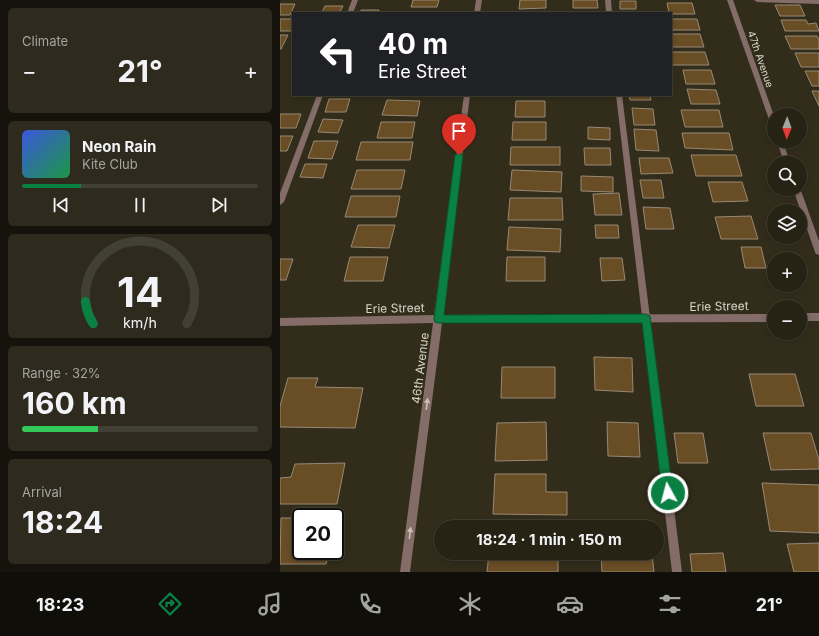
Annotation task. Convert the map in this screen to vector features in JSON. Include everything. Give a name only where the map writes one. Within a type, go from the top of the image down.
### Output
[{"type":"street","points":[[350,12],[355,0]]},
{"type":"street","points":[[477,12],[479,0]]},
{"type":"street","points":[[608,0],[609,12]]},
{"type":"street","name":"47th Avenue","points":[[730,0],[768,108]]},
{"type":"street","points":[[757,0],[819,2]]},
{"type":"street","points":[[280,202],[320,96]]},
{"type":"street","name":"46th Avenue","points":[[405,572],[467,96]]},
{"type":"street","points":[[619,96],[677,572]]},
{"type":"street","points":[[799,196],[819,252]]},
{"type":"street","points":[[807,317],[819,317]]},
{"type":"street","name":"Erie Street","points":[[280,322],[438,319],[767,318]]},
{"type":"building","points":[[413,0],[439,0],[437,7],[411,7]]},
{"type":"building","points":[[520,0],[546,0],[546,8],[519,9]]},
{"type":"building","points":[[573,0],[597,0],[598,8],[573,8]]},
{"type":"building","points":[[620,1],[636,1],[636,9],[620,9]]},
{"type":"building","points":[[667,3],[692,3],[695,14],[672,14],[672,12],[669,12]]},
{"type":"building","points":[[280,4],[295,4],[290,15],[280,15]]},
{"type":"building","points":[[775,5],[800,5],[805,16],[780,16]]},
{"type":"building","points":[[325,6],[343,6],[340,12],[322,12]]},
{"type":"building","points":[[361,10],[379,10],[378,12],[360,12]]},
{"type":"building","points":[[280,19],[292,19],[292,31],[280,31]]},
{"type":"building","points":[[672,19],[697,19],[700,30],[673,30]]},
{"type":"building","points":[[781,20],[806,20],[808,24],[816,23],[819,31],[785,31]]},
{"type":"building","points":[[672,34],[700,34],[704,47],[672,47]]},
{"type":"building","points":[[280,35],[288,35],[281,49],[280,49]]},
{"type":"building","points":[[785,36],[817,36],[819,40],[819,49],[791,49]]},
{"type":"building","points":[[672,52],[705,52],[709,65],[672,65]]},
{"type":"building","points":[[795,53],[819,53],[819,67],[801,67]]},
{"type":"building","points":[[683,70],[711,70],[715,84],[686,84]]},
{"type":"building","points":[[805,71],[819,71],[819,86],[812,86]]},
{"type":"building","points":[[687,89],[716,90],[720,104],[691,104]]},
{"type":"building","points":[[812,91],[819,91],[819,106]]},
{"type":"building","points":[[629,96],[650,96],[651,100],[630,100]]},
{"type":"building","points":[[329,99],[350,99],[346,112],[325,112]]},
{"type":"building","points":[[387,100],[420,101],[417,116],[382,115]]},
{"type":"building","points":[[516,101],[545,101],[545,117],[515,117]]},
{"type":"building","points":[[632,108],[653,109],[655,125],[634,125]]},
{"type":"building","points":[[681,110],[719,110],[723,127],[685,127]]},
{"type":"building","points":[[280,114],[301,114],[296,128],[280,128]]},
{"type":"building","points":[[323,119],[343,120],[338,133],[318,132]]},
{"type":"building","points":[[381,122],[415,122],[412,138],[377,138]]},
{"type":"building","points":[[513,122],[546,122],[546,140],[512,140]]},
{"type":"building","points":[[588,127],[610,128],[610,140],[588,139]]},
{"type":"building","points":[[634,129],[656,130],[659,151],[636,150]]},
{"type":"building","points":[[682,133],[729,133],[733,150],[685,148]]},
{"type":"building","points":[[280,136],[293,136],[287,151],[280,151]]},
{"type":"building","points":[[314,141],[338,141],[332,159],[308,158]]},
{"type":"building","points":[[361,142],[413,142],[410,160],[356,160]]},
{"type":"building","points":[[511,147],[560,147],[560,165],[510,165]]},
{"type":"building","points":[[584,148],[610,148],[611,165],[585,165]]},
{"type":"building","points":[[691,155],[736,155],[742,176],[696,176]]},
{"type":"building","points":[[639,158],[669,158],[673,173],[641,174]]},
{"type":"building","points":[[305,164],[327,164],[323,178],[300,177]]},
{"type":"building","points":[[357,170],[405,170],[401,189],[351,189]]},
{"type":"building","points":[[512,170],[562,172],[561,192],[510,190]]},
{"type":"building","points":[[581,176],[613,177],[613,192],[581,191]]},
{"type":"building","points":[[640,180],[661,180],[664,198],[643,198]]},
{"type":"building","points":[[708,182],[742,182],[748,201],[713,202]]},
{"type":"building","points":[[619,193],[622,215],[595,215],[593,194]]},
{"type":"building","points":[[351,196],[400,196],[396,217],[345,217]]},
{"type":"building","points":[[510,198],[562,198],[563,220],[508,220]]},
{"type":"building","points":[[643,207],[670,208],[674,229],[646,229]]},
{"type":"building","points":[[751,216],[758,239],[721,239],[715,217]]},
{"type":"building","points":[[358,225],[395,225],[389,248],[351,247]]},
{"type":"building","points":[[595,225],[618,225],[619,238],[596,238]]},
{"type":"building","points":[[509,227],[561,229],[560,252],[507,250]]},
{"type":"building","points":[[741,247],[761,247],[766,268],[745,268]]},
{"type":"building","points":[[350,257],[388,257],[383,281],[344,281]]},
{"type":"building","points":[[507,257],[545,257],[545,281],[506,281]]},
{"type":"building","points":[[600,258],[622,258],[625,280],[602,281]]},
{"type":"building","points":[[280,259],[293,259],[286,280],[280,280]]},
{"type":"building","points":[[594,357],[632,358],[633,392],[595,390]]},
{"type":"building","points":[[502,367],[555,367],[555,398],[501,398]]},
{"type":"building","points":[[749,374],[795,374],[804,406],[756,406]]},
{"type":"building","points":[[288,378],[318,378],[315,387],[363,388],[355,428],[280,427],[280,406]]},
{"type":"building","points":[[546,422],[547,460],[495,461],[497,423]]},
{"type":"building","points":[[607,422],[638,423],[640,457],[608,456]]},
{"type":"building","points":[[674,433],[703,433],[708,463],[678,463]]},
{"type":"building","points":[[763,433],[811,433],[819,460],[819,469],[771,470]]},
{"type":"building","points":[[345,463],[337,504],[280,504],[280,478],[291,477],[295,464]]},
{"type":"building","points":[[495,474],[546,474],[546,492],[567,492],[567,515],[493,514]]},
{"type":"building","points":[[762,483],[819,485],[819,533],[770,531]]},
{"type":"building","points":[[281,518],[292,518],[292,560],[327,560],[326,564],[280,564]]},
{"type":"building","points":[[819,543],[819,572],[794,572],[787,544]]},
{"type":"building","points":[[723,553],[726,572],[692,572],[690,554]]},
{"type":"building","points":[[488,560],[558,560],[558,572],[487,572]]},
{"type":"building","points":[[601,560],[653,560],[654,572],[602,572]]},
{"type":"route","points":[[459,155],[438,319],[646,319],[668,493]]}]
